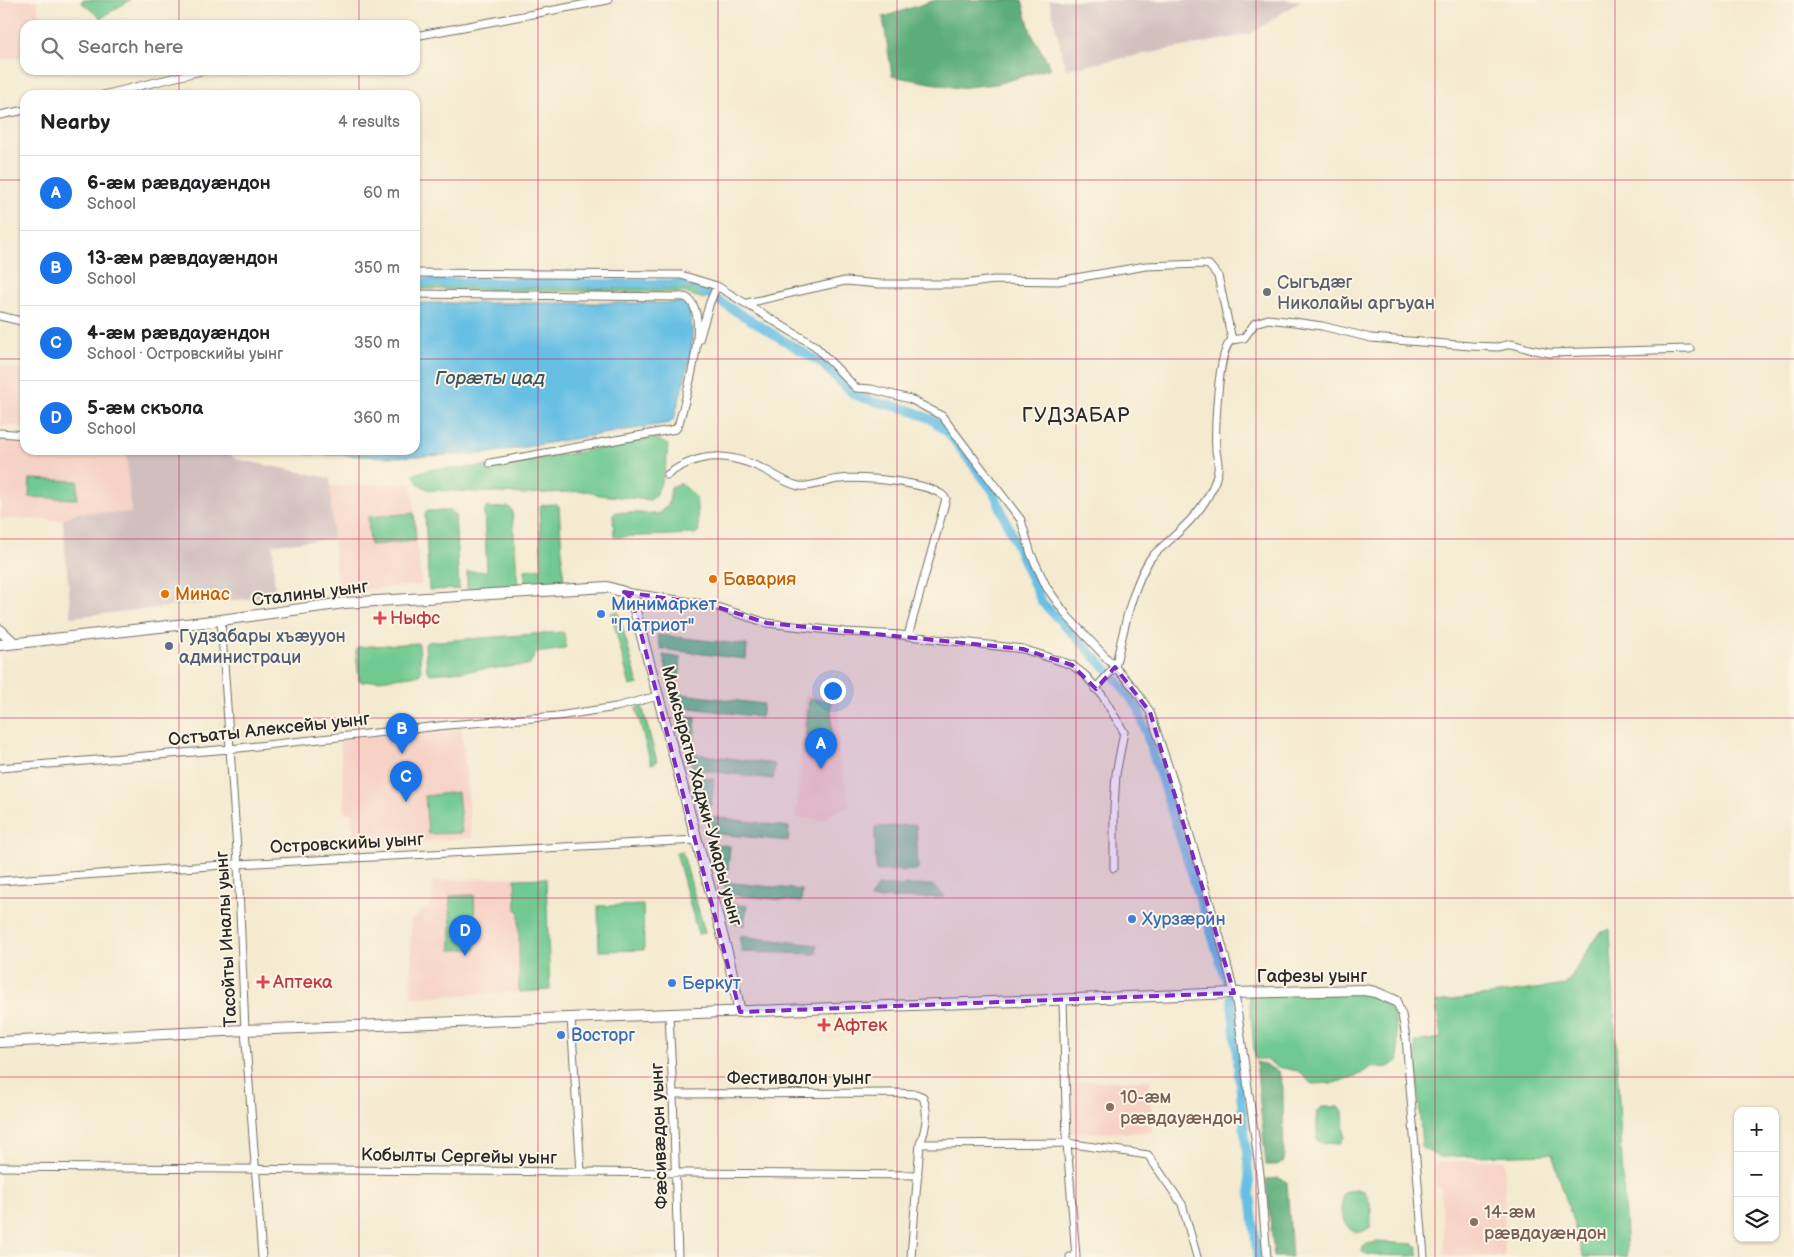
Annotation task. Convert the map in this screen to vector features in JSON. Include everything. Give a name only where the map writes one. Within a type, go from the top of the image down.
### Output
[{"type":"street","points":[[420,35],[608,0]]},
{"type":"street","points":[[142,90],[189,75]]},
{"type":"street","points":[[0,115],[20,111]]},
{"type":"street","points":[[747,304],[845,281],[880,284],[964,284],[994,280],[1058,281],[1146,266],[1202,264],[1209,265],[1218,276],[1232,340]]},
{"type":"street","points":[[0,1042],[245,1030],[1234,993],[1223,948],[1179,798],[1150,712],[1136,689],[1114,669],[1068,617],[1047,588],[1031,554],[1021,520],[942,416],[910,399],[871,389],[856,388],[815,346],[717,286],[681,275],[420,273]]},
{"type":"street","points":[[490,463],[676,429],[710,302],[717,286]]},
{"type":"street","points":[[420,294],[683,297],[692,303],[695,312],[697,351]]},
{"type":"street","points":[[0,316],[20,321]]},
{"type":"street","points":[[1098,686],[1114,669],[1136,588],[1151,558],[1203,506],[1213,486],[1219,468],[1216,451],[1217,393],[1225,354],[1232,340],[1244,338],[1255,322],[1268,319],[1322,326],[1371,338],[1498,347],[1512,344],[1528,350],[1550,353],[1690,349]]},
{"type":"street","points":[[0,433],[20,435]]},
{"type":"street","points":[[667,475],[681,464],[696,458],[731,458],[743,460],[797,486],[808,486],[852,478],[900,482],[943,494],[946,500],[908,636]]},
{"type":"street","name":"Сталины уынг","points":[[0,645],[221,620],[344,603],[607,587],[624,592]]},
{"type":"street","points":[[624,592],[711,605],[767,623],[1022,649],[1072,665],[1098,686],[1124,732],[1116,774],[1114,868]]},
{"type":"street","name":"Мамсыраты Хаджи-Умары уынг","points":[[624,592],[632,599],[729,960],[740,1012]]},
{"type":"street","name":"Тасойты Иналы уынг","points":[[221,620],[238,864],[245,1030],[262,1257]]},
{"type":"street","points":[[0,630],[14,643]]},
{"type":"street","name":"Остъаты Алексейы уынг","points":[[0,768],[230,749],[448,725],[558,716],[616,707],[658,696]]},
{"type":"street","name":"Островскийы уынг","points":[[0,881],[238,864],[696,840]]},
{"type":"street","name":"Гафезы уынг","points":[[1267,1257],[1260,1174],[1234,993],[1364,990],[1375,992],[1396,1001],[1402,1015],[1406,1038],[1424,1257]]},
{"type":"street","points":[[1063,1000],[1067,1143],[1076,1256],[1070,1257]]},
{"type":"street","name":"Фæсивæдон уынг","points":[[669,1015],[678,1257]]},
{"type":"street","points":[[571,1018],[581,1172]]},
{"type":"street","name":"Фестивалон уынг","points":[[673,1094],[916,1094],[923,1097],[926,1106],[926,1127],[920,1144]]},
{"type":"street","points":[[911,1257],[920,1144],[1067,1143],[1148,1156],[1182,1204],[1197,1257]]},
{"type":"street","name":"Кобылты Сергейы уынг","points":[[0,1167],[918,1175]]},
{"type":"highlighted area","points":[[624,592],[711,605],[767,623],[1023,649],[1072,665],[1096,689],[1115,667],[1150,712],[1234,993],[740,1012],[632,599]]},
{"type":"shaded area","points":[[0,0],[37,0],[39,20],[20,20],[20,57],[0,60]]},
{"type":"shaded area","points":[[1049,0],[1301,0],[1251,34],[1066,69]]},
{"type":"shaded area","points":[[0,366],[20,370],[20,427],[0,425]]},
{"type":"shaded area","points":[[0,440],[20,441],[20,455],[126,455],[131,513],[78,512],[63,520],[0,519]]},
{"type":"shaded area","points":[[126,455],[231,455],[236,459],[330,478],[333,539],[273,544],[275,596],[71,617],[63,520],[78,512],[131,513]]},
{"type":"shaded area","points":[[412,484],[421,585],[337,592],[330,486]]},
{"type":"shaded area","points":[[805,695],[839,698],[838,754],[851,805],[821,820],[796,818]]},
{"type":"shaded area","points":[[461,725],[472,838],[354,845],[352,813],[345,813],[340,739]]},
{"type":"shaded area","points":[[514,877],[515,912],[518,913],[518,992],[411,997],[411,920],[433,902],[432,881]]},
{"type":"shaded area","name":"10-æм рӕвдауӕндон","points":[[1150,1080],[1152,1132],[1070,1133],[1069,1082]]},
{"type":"shaded area","name":"14-æм рӕвдауӕндон","points":[[1505,1160],[1504,1257],[1445,1257],[1441,1187],[1436,1187],[1435,1162]]},
{"type":"green space","points":[[82,0],[130,0],[101,18],[82,3]]},
{"type":"green space","points":[[936,0],[1022,0],[1031,33],[1051,68],[996,84],[958,88],[892,76],[883,17]]},
{"type":"green space","points":[[420,286],[687,289],[695,290],[705,296],[704,299],[684,293],[420,289]]},
{"type":"green space","points":[[655,438],[668,445],[659,489],[651,500],[599,495],[588,491],[525,494],[430,490],[419,485],[414,475],[430,470],[535,460]]},
{"type":"green space","points":[[30,479],[78,481],[77,499],[29,497]]},
{"type":"green space","points":[[681,483],[696,497],[699,531],[695,534],[614,537],[613,515],[616,512],[658,514],[669,503],[671,488]]},
{"type":"green space","points":[[557,504],[559,506],[564,584],[525,585],[525,570],[542,568],[539,508],[541,505]]},
{"type":"green space","points":[[509,507],[512,510],[518,586],[467,589],[467,572],[487,571],[484,511],[486,508]]},
{"type":"green space","points":[[428,511],[451,511],[455,514],[459,589],[429,590],[425,513]]},
{"type":"green space","points":[[414,513],[416,541],[370,545],[368,517]]},
{"type":"green space","points":[[618,611],[638,684],[630,686],[611,613]]},
{"type":"green space","points":[[564,633],[566,646],[564,649],[536,653],[529,665],[430,674],[427,671],[425,644],[427,642]]},
{"type":"green space","points":[[657,635],[747,645],[746,659],[661,649]]},
{"type":"green space","points":[[419,644],[421,672],[419,675],[362,682],[359,680],[356,651],[358,647]]},
{"type":"green space","points":[[663,655],[681,658],[679,681],[669,679]]},
{"type":"green space","points":[[673,693],[763,704],[761,717],[676,706]]},
{"type":"green space","points":[[809,699],[831,701],[832,739],[806,736]]},
{"type":"green space","points":[[642,706],[657,762],[651,764],[636,708]]},
{"type":"green space","points":[[679,716],[696,718],[694,741],[686,740]]},
{"type":"green space","points":[[689,753],[775,764],[773,779],[693,769]]},
{"type":"green space","points":[[695,776],[714,779],[711,805],[703,804]]},
{"type":"green space","points":[[458,792],[462,833],[428,834],[425,796]]},
{"type":"green space","points":[[706,816],[789,827],[788,841],[710,833]]},
{"type":"green space","points":[[916,825],[918,870],[876,871],[875,827]]},
{"type":"green space","points":[[714,844],[730,846],[728,870],[720,869]]},
{"type":"green space","points":[[682,851],[705,933],[698,934],[676,852]]},
{"type":"green space","points":[[546,878],[550,990],[519,992],[519,911],[516,910],[515,879]]},
{"type":"green space","points":[[724,882],[802,890],[801,902],[727,894]]},
{"type":"green space","points":[[932,885],[945,897],[870,899],[877,886]]},
{"type":"green space","points":[[474,895],[476,949],[451,950],[450,896]]},
{"type":"green space","points":[[730,904],[747,906],[744,925],[735,924]]},
{"type":"green space","points":[[643,905],[644,950],[599,951],[598,906]]},
{"type":"green space","points":[[1610,929],[1627,1257],[1584,1257],[1552,1154],[1438,1157],[1422,1148],[1415,1042],[1441,1038],[1436,1002],[1566,985],[1599,933]]},
{"type":"green space","points":[[739,936],[817,945],[816,954],[742,952]]},
{"type":"green space","points":[[1365,986],[1389,1002],[1395,1021],[1399,1060],[1388,1067],[1369,1068],[1359,1075],[1334,1083],[1312,1084],[1298,1071],[1278,1067],[1264,1059],[1255,1059],[1249,994]]},
{"type":"green space","points":[[1256,1062],[1279,1072],[1283,1087],[1284,1161],[1277,1165],[1266,1165]]},
{"type":"green space","points":[[1322,1107],[1339,1107],[1343,1111],[1344,1137],[1339,1144],[1322,1143],[1317,1140],[1317,1112]]},
{"type":"green space","points":[[1279,1178],[1287,1182],[1292,1257],[1274,1257],[1266,1179]]},
{"type":"green space","points":[[1356,1189],[1364,1191],[1369,1199],[1371,1208],[1370,1227],[1362,1232],[1355,1232],[1349,1229],[1343,1216],[1342,1199],[1344,1192]]},
{"type":"green space","points":[[1377,1242],[1413,1244],[1418,1247],[1417,1255],[1369,1255],[1362,1252],[1363,1247],[1367,1244]]},
{"type":"water","name":"Горӕты цад","points":[[683,301],[688,304],[692,327],[692,351],[674,419],[669,423],[482,454],[387,457],[335,455],[420,455],[420,303],[673,303]]},
{"type":"waterway","points":[[420,282],[691,284],[821,363],[854,395],[910,410],[931,419],[949,434],[993,491],[1041,601],[1116,679],[1138,708],[1228,986]]},
{"type":"waterway","points":[[1231,997],[1257,1257]]},
{"type":"place","name":"Сыгъдæг Николайы аргъуан","points":[[1267,292]]},
{"type":"place","name":"Бавария","points":[[713,579]]},
{"type":"place","name":"Минас","points":[[165,594]]},
{"type":"place","name":"Минимаркет \"Патриот\"","points":[[601,614]]},
{"type":"place","name":"Ныфс","points":[[380,618]]},
{"type":"place","name":"Гудзабары хъæууон администраци","points":[[169,646]]},
{"type":"place","name":"13-æм рӕвдауӕндон","points":[[402,754]]},
{"type":"place","name":"6-æм рӕвдауӕндон","points":[[821,769]]},
{"type":"place","name":"4-æм рӕвдауӕндон","points":[[406,802]]},
{"type":"place","name":"Хурзæрин","points":[[1132,919]]},
{"type":"place","name":"5-æм скъола","points":[[465,956]]},
{"type":"place","name":"Аптека","points":[[263,982]]},
{"type":"place","name":"Беркут","points":[[672,983]]},
{"type":"place","name":"Афтек","points":[[824,1025]]},
{"type":"place","name":"Восторг","points":[[561,1035]]},
{"type":"place","name":"10-æм рӕвдауӕндон","points":[[1110,1107]]},
{"type":"place","name":"14-æм рӕвдауӕндон","points":[[1474,1222]]},
{"type":"district","name":"ГУДЗАБАР","points":[[1076,415]]}]
